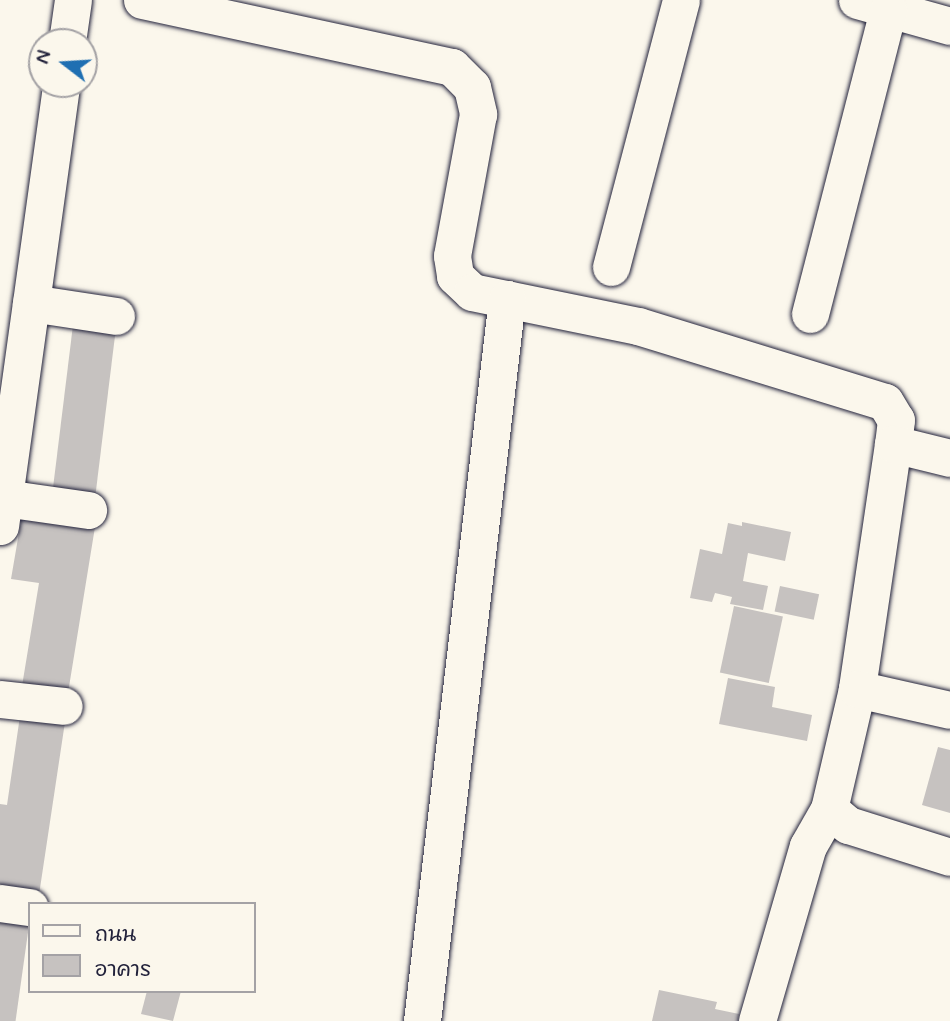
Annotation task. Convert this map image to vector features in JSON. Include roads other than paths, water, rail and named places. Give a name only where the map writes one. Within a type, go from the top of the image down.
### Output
[{"type":"street","points":[[69,28],[73,0]]},
{"type":"street","points":[[142,0],[452,67],[472,88],[478,114],[452,256],[455,276],[472,292],[638,326],[885,402],[895,420],[893,444],[857,689],[830,808],[808,846],[757,1021]]},
{"type":"street","points":[[611,267],[681,0]]},
{"type":"street","points":[[810,314],[872,5],[950,26]]},
{"type":"street","points":[[58,98],[20,310],[2,512],[88,510]]},
{"type":"street","points":[[422,1021],[507,299]]},
{"type":"street","points":[[20,310],[116,316]]},
{"type":"street","points":[[893,444],[950,458]]},
{"type":"street","points":[[857,689],[950,710]]},
{"type":"street","points":[[0,699],[64,706]]},
{"type":"street","points":[[830,808],[848,825],[950,858]]},
{"type":"street","points":[[0,902],[28,907]]}]
